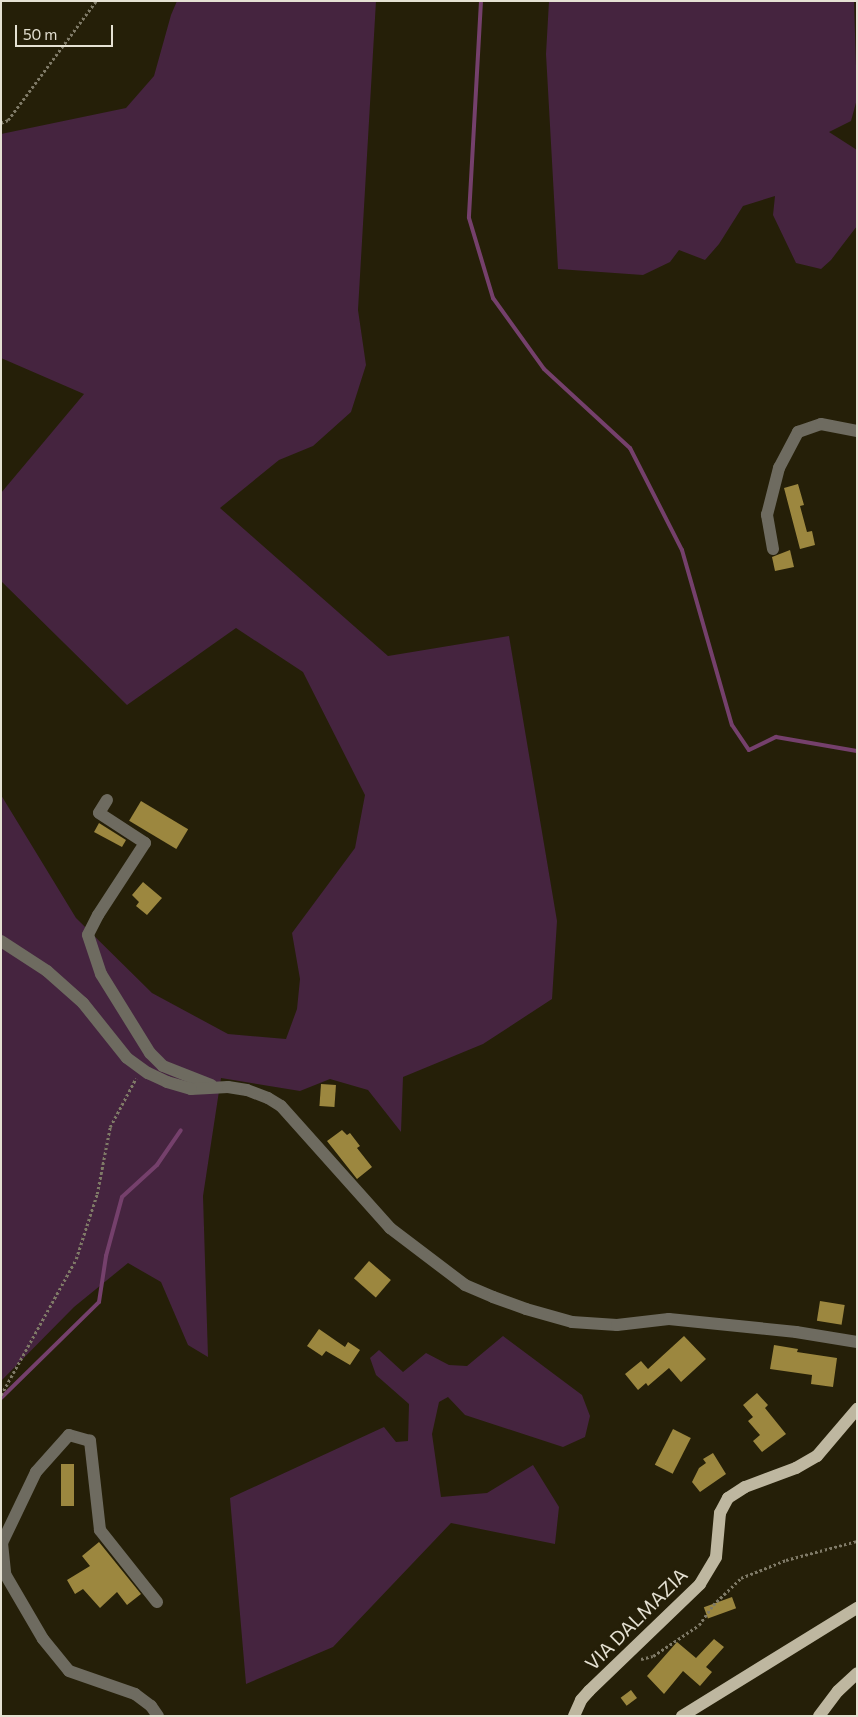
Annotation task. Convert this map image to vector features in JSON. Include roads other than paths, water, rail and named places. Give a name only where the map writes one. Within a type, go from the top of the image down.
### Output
[{"type":"main road","name":"VIA DALMAZIA","points":[[574,1716],[582,1700],[700,1584],[716,1557],[720,1513],[728,1498],[745,1488],[796,1468],[817,1456],[839,1433],[857,1409]]},
{"type":"main road","points":[[682,1716],[857,1608]]},
{"type":"main road","points":[[819,1716],[838,1691],[857,1672]]},
{"type":"street","points":[[774,550],[767,515],[779,468],[798,432],[821,424],[857,431]]},
{"type":"street","points":[[107,800],[99,813],[145,843],[98,915],[88,936],[101,974],[150,1053],[163,1066],[218,1088]]},
{"type":"street","points":[[1,941],[47,971],[83,1003],[128,1058],[148,1073],[167,1082],[191,1089],[247,1090],[268,1098],[281,1106],[390,1228],[465,1285],[526,1309],[572,1322],[617,1325],[669,1319],[796,1332],[857,1342]]},
{"type":"street","points":[[157,1602],[100,1530],[90,1441],[69,1435],[36,1472],[2,1544],[5,1574],[43,1639],[69,1671],[134,1694],[151,1706],[158,1716]]},
{"type":"waterway","points":[[481,1],[469,218],[493,298],[544,369],[630,448],[682,550],[732,725],[749,750],[776,737],[857,751]]},
{"type":"waterway","points":[[1,1398],[99,1302],[106,1256],[122,1197],[157,1165],[181,1130]]}]
